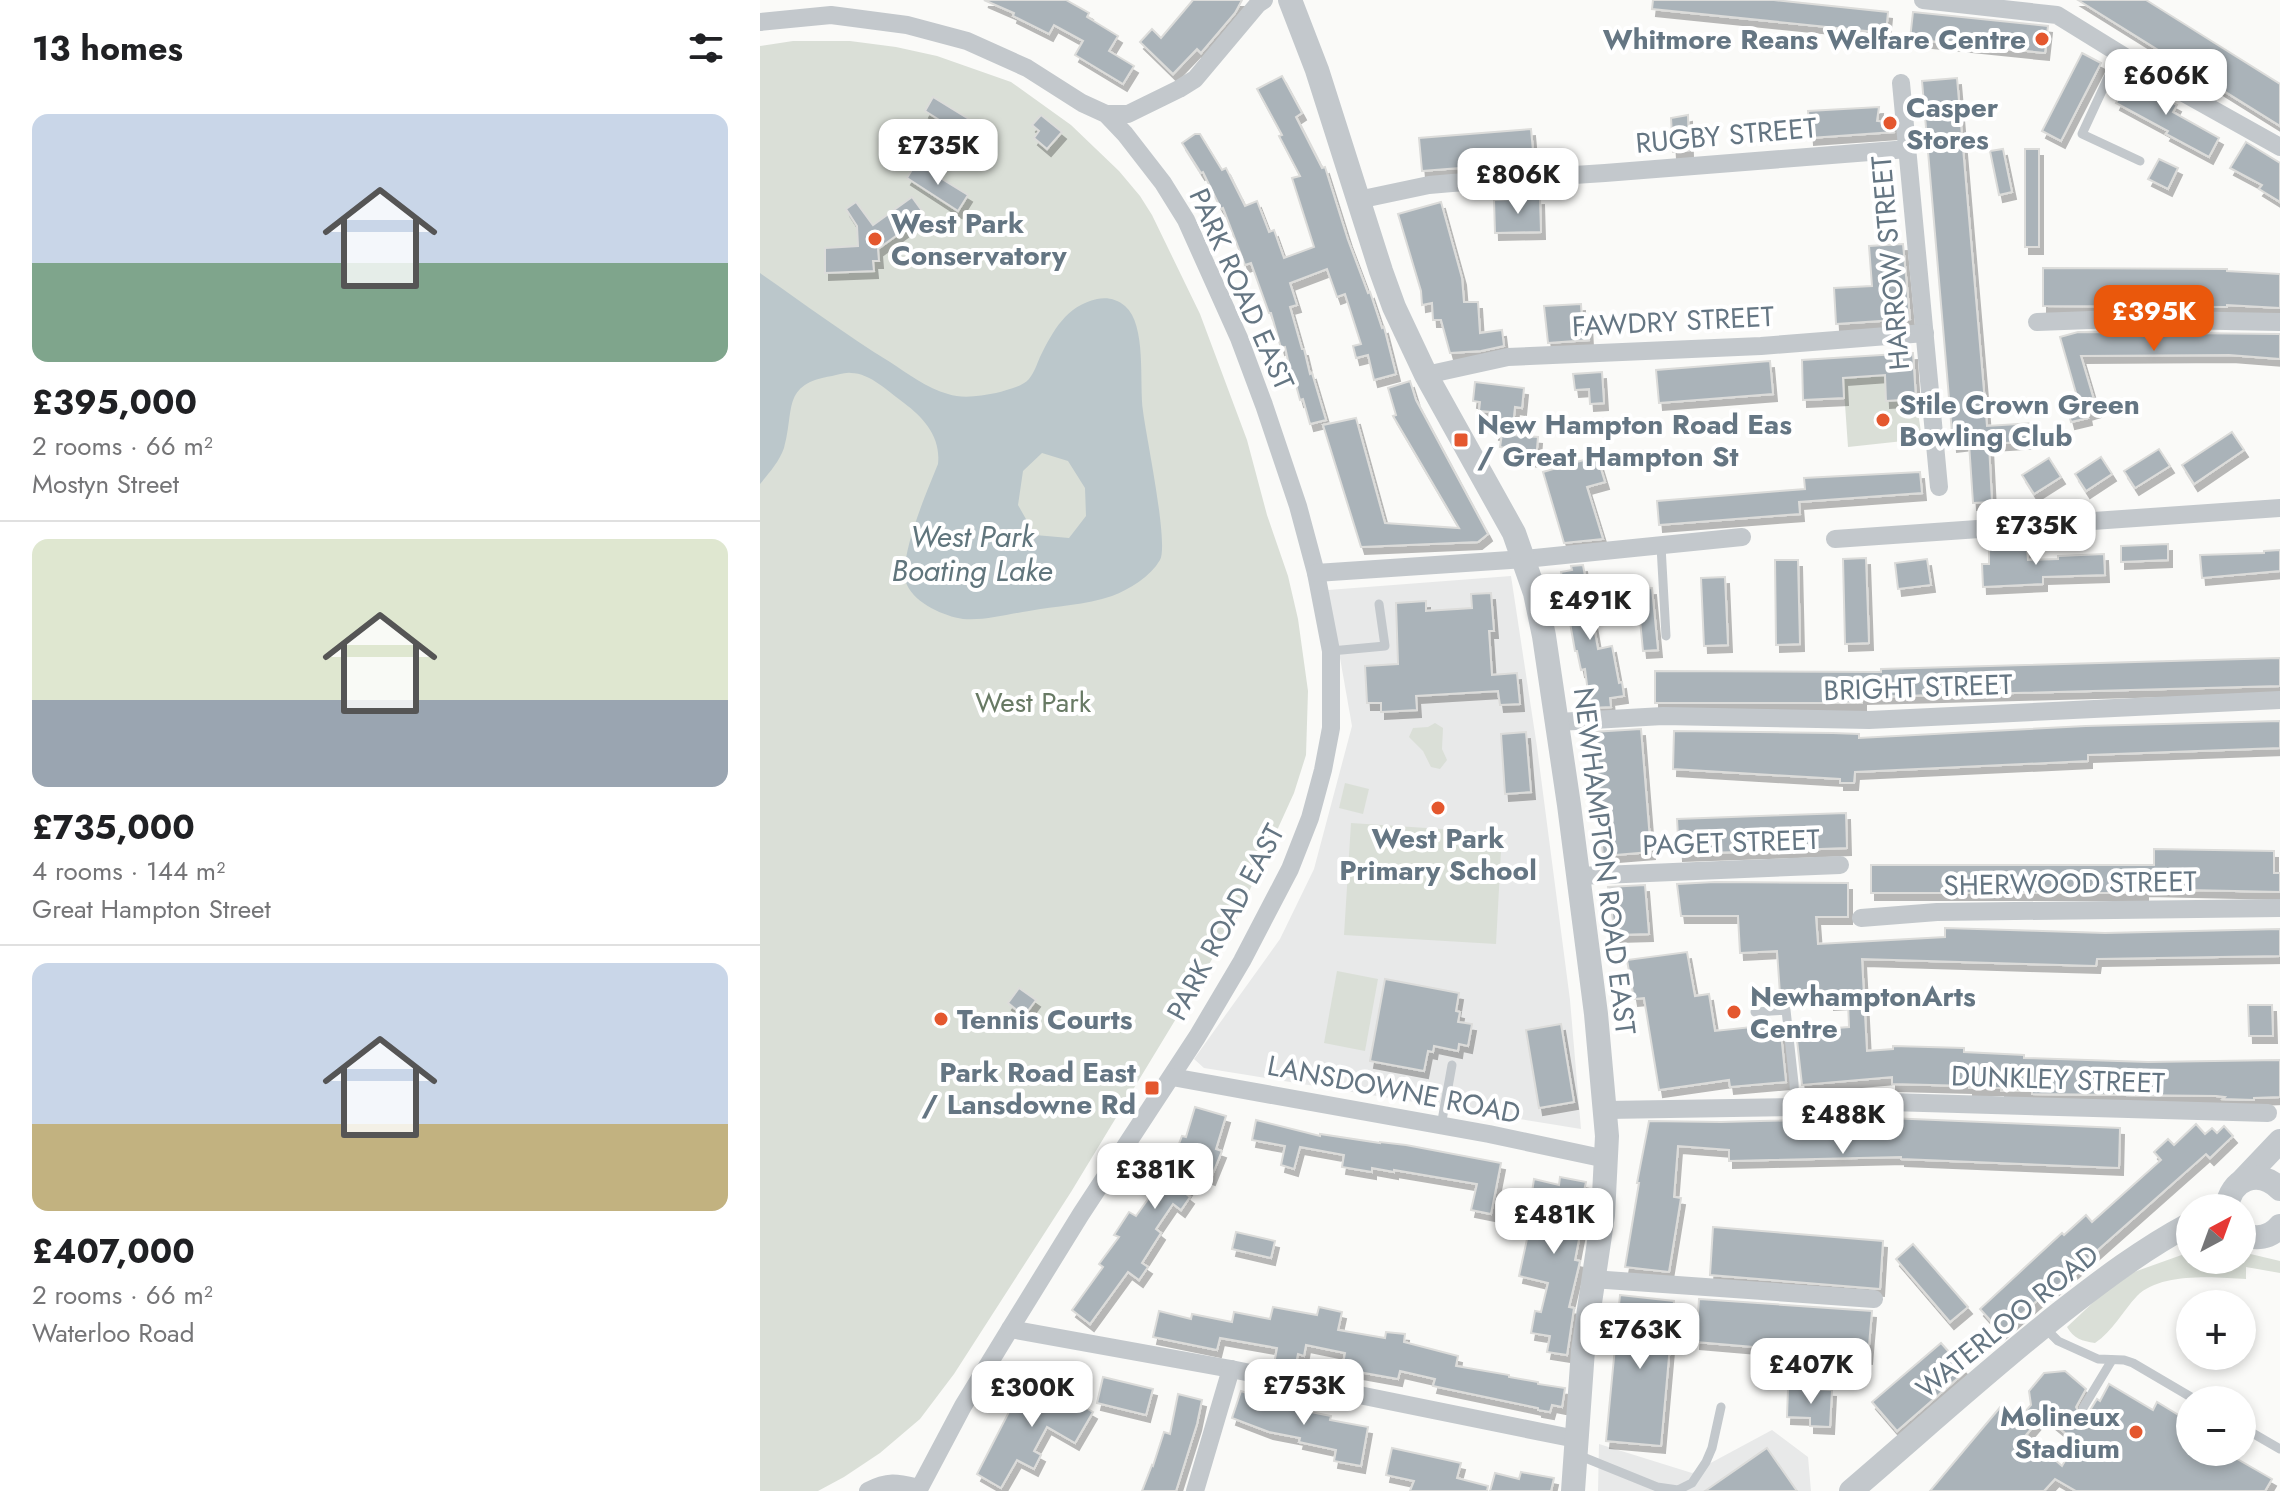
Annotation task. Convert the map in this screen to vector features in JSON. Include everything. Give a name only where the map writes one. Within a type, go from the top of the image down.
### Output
[{"type":"street","points":[[760,22],[831,15],[907,25],[967,41],[1027,68],[1082,103],[1106,114],[1128,114],[1195,79],[1264,0]]},
{"type":"street","name":"NEWHAMPTON ROAD EAST","points":[[1290,0],[1317,70],[1394,307],[1426,375],[1498,501],[1525,559],[1541,622],[1558,722],[1606,1110],[1603,1215],[1583,1350],[1573,1491]]},
{"type":"street","points":[[1923,0],[2061,7],[2120,54],[2280,147]]},
{"type":"street","name":"HARROW STREET","points":[[1901,83],[1939,487]]},
{"type":"street","name":"PARK ROAD EAST","points":[[868,1491],[884,1483],[902,1484],[919,1490],[963,1406],[1010,1329],[1146,1112],[1172,1077],[1267,915],[1290,869],[1310,818],[1331,728],[1331,651],[1316,573],[1298,506],[1264,405],[1239,338],[1186,220],[1163,183],[1106,114]]},
{"type":"street","name":"RUGBY STREET","points":[[1358,200],[1429,185],[1908,149]]},
{"type":"street","points":[[2037,322],[2118,319],[2280,322]]},
{"type":"street","name":"FAWDRY STREET","points":[[1426,375],[1508,357],[1761,346],[1925,333]]},
{"type":"street","points":[[1835,539],[2280,508]]},
{"type":"street","points":[[1316,573],[1525,559],[1742,537]]},
{"type":"street","name":"BRIGHT STREET","points":[[1558,722],[1663,716],[1869,720],[2280,700]]},
{"type":"street","name":"PAGET STREET","points":[[1578,876],[1840,865]]},
{"type":"street","name":"SHERWOOD STREET","points":[[1861,918],[1937,912],[2280,908]]},
{"type":"street","name":"LANSDOWNE ROAD","points":[[1172,1077],[1606,1159]]},
{"type":"street","name":"DUNKLEY STREET","points":[[1606,1110],[1890,1102],[2268,1113]]},
{"type":"street","points":[[2230,1194],[2280,1141]]},
{"type":"street","points":[[2242,1181],[2266,1179],[2280,1189]]},
{"type":"street","name":"WATERLOO ROAD","points":[[1851,1491],[1992,1367],[2108,1275],[2176,1234]]},
{"type":"street","points":[[2256,1237],[2276,1234]]},
{"type":"street","points":[[1592,1279],[1874,1299]]},
{"type":"street","points":[[1010,1329],[1231,1369],[1576,1447]]},
{"type":"street","points":[[1195,1491],[1231,1369]]},
{"type":"lane","points":[[2120,54],[2082,134],[2140,161]]},
{"type":"lane","points":[[1661,546],[1666,636]]},
{"type":"lane","points":[[1331,651],[1385,646],[1379,604]]},
{"type":"lane","points":[[1755,1012],[1786,1010],[1795,1107]]},
{"type":"lane","points":[[1441,1126],[1452,1065]]},
{"type":"lane","points":[[2044,1326],[2058,1341],[2098,1359],[2133,1363],[2176,1388]]},
{"type":"lane","points":[[2083,1408],[2112,1360]]},
{"type":"lane","points":[[1576,1447],[1657,1487],[1678,1490],[1692,1483],[1706,1462],[1721,1407]]},
{"type":"lane","points":[[2256,1435],[2280,1449]]},
{"type":"shaded area","name":"West Park Primary School","points":[[1511,576],[1570,1000],[1581,1129],[1204,1068],[1194,1059],[1280,939],[1314,869],[1352,726],[1328,590]]},
{"type":"shaded area","points":[[1772,1430],[1808,1457],[1811,1491],[1598,1491],[1599,1444],[1692,1473]]},
{"type":"green space","name":"West Park","points":[[793,41],[850,41],[896,47],[937,56],[1011,82],[1071,125],[1140,196],[1200,314],[1247,440],[1267,515],[1288,576],[1298,619],[1308,691],[1306,755],[1294,793],[1237,918],[1071,1192],[954,1374],[920,1419],[880,1453],[844,1477],[818,1491],[760,1491],[760,46]]},
{"type":"green space","name":"Stile Crown Green Bowling Club","points":[[1885,375],[1887,401],[1916,399],[1922,439],[1848,447],[1843,376]]},
{"type":"green space","points":[[1435,723],[1443,728],[1442,749],[1447,760],[1440,769],[1431,767],[1423,751],[1409,737],[1413,728]]},
{"type":"green space","points":[[1345,783],[1369,789],[1363,814],[1339,808]]},
{"type":"green space","points":[[1351,823],[1502,833],[1496,944],[1344,935]]},
{"type":"green space","points":[[1337,971],[1378,979],[1365,1051],[1324,1043]]},
{"type":"green space","points":[[2256,1255],[2280,1261],[2280,1273],[2256,1269]]},
{"type":"green space","points":[[2176,1257],[2176,1274],[2246,1274],[2246,1279],[2188,1278],[2159,1283],[2137,1296],[2095,1343],[2072,1334],[2067,1327],[2101,1295],[2134,1272]]},
{"type":"water","name":"West Park Boating Lake","points":[[760,273],[918,380],[953,396],[996,393],[1026,382],[1062,321],[1086,302],[1101,298],[1119,302],[1132,315],[1137,326],[1143,411],[1162,550],[1160,560],[1151,572],[1119,593],[1081,603],[971,619],[939,612],[917,598],[907,585],[906,560],[915,525],[938,464],[937,445],[930,429],[911,409],[865,376],[844,373],[816,380],[797,392],[784,448],[777,463],[760,484]],"holes":[[[1042,453],[1068,461],[1085,488],[1086,516],[1069,538],[1035,535],[1018,505],[1023,471]]]},
{"type":"building","points":[[984,0],[1066,0],[1089,13],[1087,17],[1118,36],[1109,51],[1134,66],[1123,84],[1075,55],[1083,41],[1054,25],[1049,34]]},
{"type":"building","points":[[1193,0],[1242,0],[1235,13],[1201,53],[1197,49],[1173,74],[1140,42],[1152,29],[1161,38]]},
{"type":"building","points":[[1653,0],[1774,0],[1888,12],[1886,33],[1652,9]]},
{"type":"building","points":[[2078,0],[2146,0],[2280,84],[2280,126]]},
{"type":"building","points":[[1913,12],[2048,26],[2045,53],[1910,39]]},
{"type":"building","points":[[2082,53],[2101,63],[2061,141],[2042,131]]},
{"type":"building","points":[[1282,76],[1302,113],[1296,117],[1322,168],[1325,167],[1348,240],[1384,327],[1396,374],[1374,380],[1368,355],[1356,358],[1353,346],[1361,344],[1345,294],[1337,297],[1327,269],[1290,283],[1297,305],[1290,307],[1326,420],[1310,424],[1291,374],[1285,347],[1281,348],[1251,263],[1245,265],[1223,208],[1182,143],[1200,134],[1222,170],[1226,168],[1245,206],[1257,201],[1269,232],[1274,230],[1284,258],[1314,247],[1292,178],[1300,176],[1257,89]]},
{"type":"building","points":[[1957,78],[1987,426],[2035,423],[2036,441],[1989,444],[1992,502],[1973,503],[1969,443],[1953,445],[1922,81]]},
{"type":"building","points":[[2129,79],[2177,105],[2173,112],[2219,138],[2209,157],[2116,103]]},
{"type":"building","points":[[933,97],[985,129],[976,143],[925,111]]},
{"type":"building","points":[[1879,107],[1877,121],[1893,123],[1894,132],[1810,138],[1808,111]]},
{"type":"building","points":[[1041,115],[1062,132],[1047,149],[1034,138],[1039,131],[1032,125]]},
{"type":"building","points":[[1688,115],[1689,150],[1673,152],[1671,118]]},
{"type":"building","points":[[1531,129],[1534,162],[1422,171],[1419,138]]},
{"type":"building","points":[[2246,142],[2280,163],[2280,202],[2259,189],[2262,185],[2230,168]]},
{"type":"building","points":[[2003,149],[2012,192],[1999,195],[1990,151]]},
{"type":"building","points":[[2025,149],[2039,149],[2039,247],[2025,247]]},
{"type":"building","points":[[2159,159],[2178,168],[2168,189],[2148,179]]},
{"type":"building","points":[[916,163],[968,195],[958,211],[907,178]]},
{"type":"building","name":"West Park Conservatory","points":[[912,197],[925,215],[878,249],[879,261],[873,261],[874,271],[825,273],[825,248],[858,246],[857,226],[846,209],[856,202],[873,225]]},
{"type":"building","points":[[1540,198],[1541,232],[1495,233],[1494,200]]},
{"type":"building","points":[[1441,202],[1462,278],[1464,302],[1478,302],[1480,333],[1502,330],[1504,346],[1450,353],[1441,320],[1433,320],[1432,303],[1422,305],[1421,291],[1398,214]]},
{"type":"building","points":[[1903,244],[1910,319],[1836,324],[1834,288],[1872,286],[1869,246]]},
{"type":"building","points":[[2043,268],[2227,269],[2280,274],[2280,308],[2227,305],[2043,306]]},
{"type":"building","points":[[1581,304],[1582,321],[1588,321],[1589,340],[1548,343],[1544,306]]},
{"type":"building","points":[[2078,332],[2280,334],[2280,359],[2229,355],[2081,356],[2097,410],[2087,413],[2088,418],[2071,422],[2066,403],[2078,400],[2060,337]]},
{"type":"building","points":[[1913,353],[1916,399],[1886,401],[1885,375],[1843,378],[1844,398],[1803,400],[1802,360]]},
{"type":"building","points":[[1770,361],[1773,394],[1659,403],[1656,370]]},
{"type":"building","points":[[1602,372],[1604,403],[1590,404],[1589,389],[1575,390],[1573,374]]},
{"type":"building","points":[[1410,381],[1416,400],[1488,534],[1478,542],[1361,547],[1323,425],[1356,418],[1385,523],[1459,528],[1393,416],[1396,415],[1388,388]]},
{"type":"building","points":[[1475,382],[1524,388],[1522,408],[1515,407],[1512,435],[1538,437],[1536,460],[1506,457],[1506,448],[1500,447],[1502,434],[1495,433],[1496,426],[1489,425],[1490,412],[1479,411],[1480,402],[1473,401]]},
{"type":"building","points":[[2232,432],[2244,450],[2194,484],[2182,465]]},
{"type":"building","points":[[2159,449],[2170,466],[2135,488],[2124,471]]},
{"type":"building","points":[[1597,456],[1605,482],[1587,487],[1603,539],[1564,543],[1543,472]]},
{"type":"building","points":[[2101,457],[2112,474],[2086,491],[2075,474]]},
{"type":"building","points":[[2049,458],[2061,477],[2034,494],[2022,475]]},
{"type":"building","points":[[1920,472],[1922,493],[1799,502],[1800,514],[1659,525],[1657,501],[1805,489],[1804,478]]},
{"type":"building","points":[[2168,544],[2168,560],[2121,562],[2121,546]]},
{"type":"building","points":[[2027,547],[2028,560],[2104,554],[2105,575],[2043,577],[2043,584],[1983,587],[1982,564],[1989,564],[1989,548]]},
{"type":"building","points":[[2280,550],[2280,571],[2202,578],[2200,555]]},
{"type":"building","points":[[1866,558],[1869,643],[1845,644],[1843,559]]},
{"type":"building","points":[[1927,559],[1931,585],[1898,589],[1895,563]]},
{"type":"building","points":[[1775,560],[1798,560],[1800,644],[1776,645]]},
{"type":"building","points":[[1583,565],[1598,649],[1612,646],[1619,683],[1622,682],[1624,696],[1610,698],[1611,707],[1590,708],[1585,669],[1581,670],[1575,651],[1561,572],[1572,570],[1571,566]]},
{"type":"building","points":[[1725,577],[1728,645],[1704,646],[1701,578]]},
{"type":"building","points":[[1652,588],[1658,650],[1643,651],[1637,589]]},
{"type":"building","points":[[1491,593],[1494,631],[1489,631],[1492,675],[1517,673],[1520,704],[1500,705],[1498,691],[1416,696],[1417,710],[1381,712],[1381,703],[1367,703],[1365,666],[1398,664],[1396,603],[1426,601],[1426,611],[1472,608],[1471,594]]},
{"type":"building","points":[[2280,658],[2280,686],[1862,697],[1862,703],[1655,703],[1655,671],[1881,672],[1881,669]]},
{"type":"building","points":[[2280,721],[2280,748],[2088,755],[2088,761],[1855,772],[1854,783],[1840,783],[1840,779],[1673,769],[1674,731],[1833,733],[1859,734],[1859,738],[2086,726]]},
{"type":"building","points":[[1641,729],[1651,852],[1603,856],[1592,732]]},
{"type":"building","points":[[1526,732],[1531,792],[1505,794],[1501,734]]},
{"type":"building","points":[[1846,813],[1847,848],[1679,854],[1677,819]]},
{"type":"building","points":[[2154,849],[2274,851],[2274,873],[2280,873],[2280,892],[2144,889],[2144,893],[1871,893],[1871,865],[2154,865]]},
{"type":"building","points":[[1848,883],[1848,917],[1816,917],[1818,944],[1945,937],[1945,928],[2105,933],[2280,929],[2280,956],[2097,959],[2096,966],[1862,959],[1867,1051],[1893,1049],[1893,1046],[1964,1048],[1964,1052],[2024,1055],[2024,1058],[2148,1062],[2280,1060],[2280,1097],[2254,1100],[2216,1096],[2032,1094],[2032,1091],[2001,1091],[2001,1088],[1892,1084],[1892,1077],[1802,1085],[1796,1031],[1849,1027],[1848,1002],[1830,1003],[1830,991],[1780,994],[1777,951],[1740,953],[1738,916],[1681,916],[1677,884]]},
{"type":"building","points":[[1645,885],[1649,934],[1615,935],[1608,887]]},
{"type":"building","points":[[1687,952],[1695,996],[1709,994],[1715,1031],[1780,1024],[1786,1082],[1730,1087],[1729,1080],[1659,1090],[1644,998],[1634,999],[1627,960]]},
{"type":"building","points":[[1385,979],[1459,993],[1458,1022],[1472,1024],[1468,1046],[1459,1044],[1458,1051],[1434,1046],[1433,1052],[1428,1051],[1424,1071],[1370,1061]]},
{"type":"building","points":[[1019,988],[1036,1000],[1024,1016],[1008,1003]]},
{"type":"building","points":[[2248,1005],[2272,1005],[2273,1036],[2249,1036]]},
{"type":"building","points":[[1561,1024],[1574,1102],[1539,1108],[1526,1030]]},
{"type":"building","points":[[1195,1107],[1226,1116],[1216,1149],[1222,1151],[1211,1178],[1198,1173],[1185,1193],[1190,1197],[1181,1210],[1173,1204],[1156,1229],[1161,1233],[1142,1263],[1148,1267],[1139,1280],[1128,1272],[1090,1324],[1072,1310],[1103,1267],[1099,1264],[1119,1237],[1114,1235],[1129,1212],[1136,1216],[1153,1192],[1145,1186],[1154,1172],[1162,1177],[1172,1162],[1182,1136],[1186,1137]]},
{"type":"building","points":[[1889,1118],[2120,1128],[2119,1168],[1901,1157],[1729,1161],[1729,1150],[1678,1146],[1674,1197],[1681,1198],[1669,1272],[1625,1267],[1649,1121]]},
{"type":"building","points":[[1256,1120],[1320,1136],[1406,1145],[1501,1163],[1491,1214],[1471,1210],[1477,1184],[1394,1170],[1372,1168],[1372,1172],[1342,1167],[1344,1155],[1300,1147],[1294,1169],[1281,1165],[1285,1146],[1252,1140]]},
{"type":"building","points":[[2196,1124],[2205,1134],[2212,1128],[2217,1133],[2224,1126],[2233,1136],[2210,1158],[2206,1154],[2001,1332],[1980,1309],[2062,1233],[2064,1235],[2086,1215],[2092,1222],[2161,1160],[2154,1152],[2168,1139],[2174,1145]]},
{"type":"building","points":[[1560,1177],[1586,1182],[1577,1223],[1582,1224],[1575,1260],[1580,1261],[1569,1307],[1574,1308],[1567,1355],[1547,1352],[1550,1336],[1531,1333],[1535,1311],[1541,1312],[1548,1283],[1519,1276],[1534,1179],[1559,1185]]},
{"type":"building","points":[[1713,1227],[1883,1241],[1880,1289],[1710,1275]]},
{"type":"building","points":[[1236,1232],[1275,1241],[1271,1258],[1232,1249]]},
{"type":"building","points":[[1913,1244],[1968,1307],[1950,1322],[1896,1259]]},
{"type":"building","points":[[1620,1295],[1674,1301],[1661,1446],[1606,1441]]},
{"type":"building","points":[[1699,1299],[1872,1311],[1868,1357],[1696,1342]]},
{"type":"building","points":[[1273,1307],[1317,1315],[1319,1307],[1342,1312],[1338,1330],[1385,1338],[1386,1332],[1405,1334],[1404,1342],[1458,1356],[1456,1366],[1565,1388],[1562,1407],[1552,1405],[1550,1412],[1538,1410],[1433,1386],[1435,1379],[1400,1371],[1398,1379],[1342,1369],[1345,1353],[1306,1345],[1304,1356],[1298,1354],[1295,1368],[1274,1364],[1277,1348],[1220,1338],[1217,1350],[1153,1337],[1159,1311],[1191,1319],[1192,1314],[1232,1322],[1234,1312],[1270,1319]]},
{"type":"building","points":[[1941,1343],[1966,1371],[1897,1431],[1872,1402]]},
{"type":"building","name":"Molineux Stadium","points":[[2065,1371],[2086,1389],[2076,1407],[2080,1415],[2089,1412],[2097,1399],[2100,1401],[2109,1384],[2153,1410],[2157,1402],[2176,1414],[2176,1466],[2249,1466],[2272,1479],[2265,1491],[2076,1491],[2055,1479],[2044,1491],[1930,1491],[2002,1405],[2019,1419],[2031,1405],[2029,1391],[2044,1373]],"holes":[[[2043,1415],[2076,1442],[2062,1466],[2026,1435]]]},
{"type":"building","points":[[1028,1375],[1093,1412],[1075,1443],[1047,1427],[1034,1451],[1041,1455],[1034,1469],[1017,1460],[1001,1488],[977,1474]]},
{"type":"building","points":[[1103,1377],[1153,1389],[1146,1415],[1097,1403]]},
{"type":"building","points":[[1788,1388],[1832,1390],[1830,1427],[1810,1426],[1810,1418],[1787,1417]]},
{"type":"building","points":[[1241,1391],[1266,1400],[1265,1403],[1368,1427],[1361,1466],[1334,1461],[1336,1450],[1299,1442],[1300,1438],[1269,1432],[1232,1418]]},
{"type":"building","points":[[1178,1394],[1202,1400],[1176,1491],[1142,1491],[1164,1432],[1170,1434]]},
{"type":"building","points":[[1392,1448],[1461,1463],[1457,1478],[1488,1486],[1487,1491],[1410,1491],[1414,1481],[1386,1475]]},
{"type":"building","points":[[1767,1448],[1797,1491],[1705,1491]]},
{"type":"building","points":[[1521,1472],[1554,1478],[1551,1491],[1490,1491],[1495,1473],[1519,1479]]},
{"type":"place","name":"Whitmore Reans Welfare Centre","points":[[2042,39]]},
{"type":"place","name":"Casper Stores","points":[[1890,123]]},
{"type":"place","name":"West Park Conservatory","points":[[875,239]]},
{"type":"place","name":"Stile Crown Green Bowling Club","points":[[1883,420]]},
{"type":"place","name":"New Hampton Road Eas / Great Hampton St","points":[[1461,440]]},
{"type":"place","name":"West Park Primary School","points":[[1438,808]]},
{"type":"place","name":"NewhamptonArts Centre","points":[[1734,1012]]},
{"type":"place","name":"Tennis Courts","points":[[941,1019]]},
{"type":"place","name":"Park Road East / Lansdowne Rd","points":[[1152,1088]]},
{"type":"place","name":"Molineux Stadium","points":[[2136,1432]]}]
